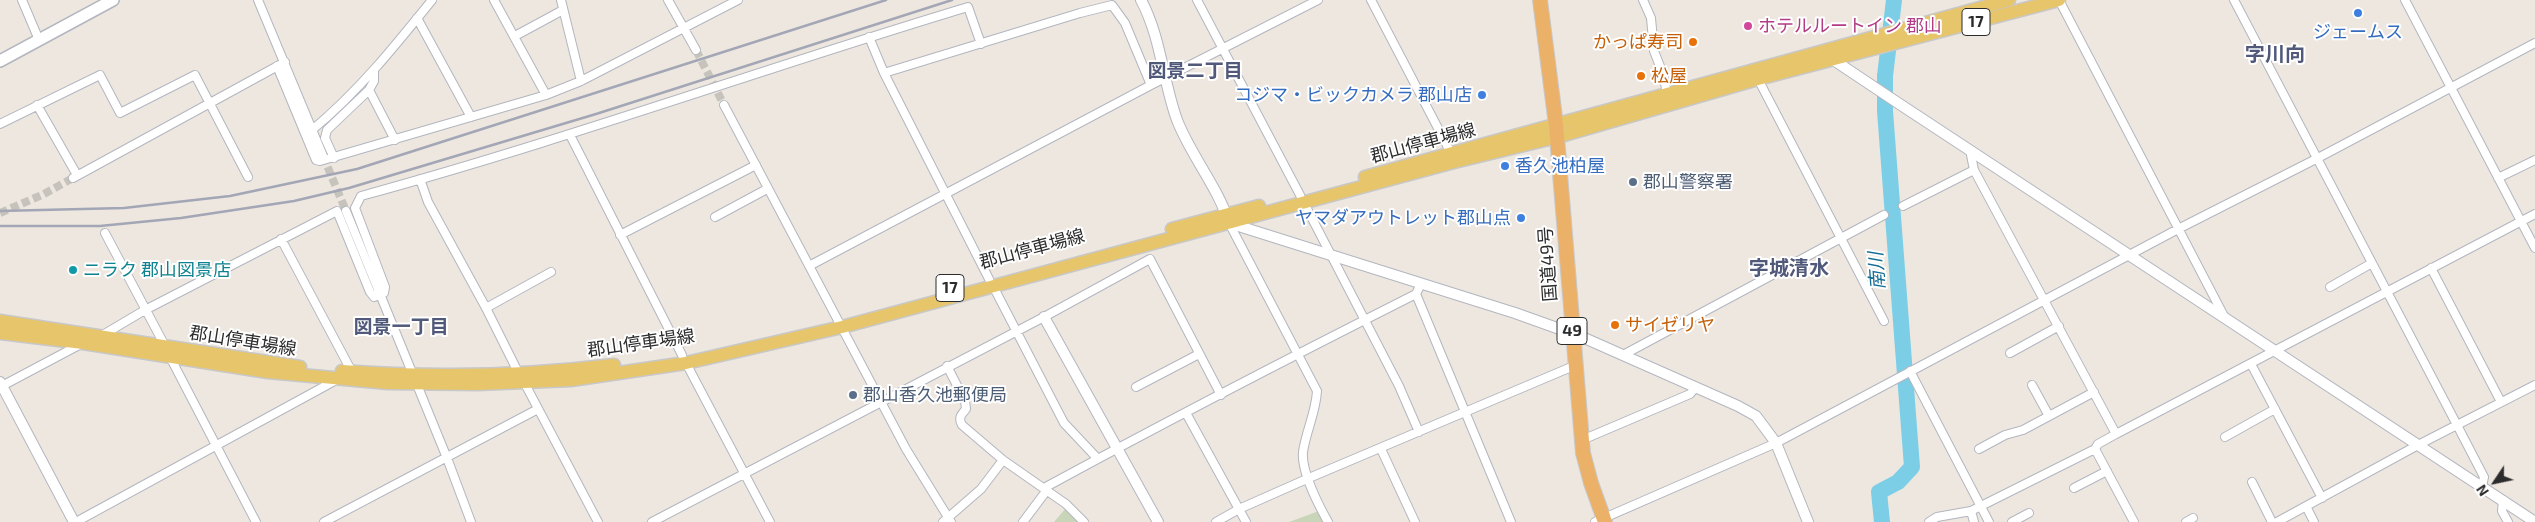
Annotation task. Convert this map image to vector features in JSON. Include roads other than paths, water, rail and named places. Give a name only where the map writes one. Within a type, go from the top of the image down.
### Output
[{"type":"highway","name":"国道49号","points":[[1540,0],[1556,131],[1582,440],[1588,473],[1601,521]]},
{"type":"main road","points":[[0,61],[113,0]]},
{"type":"main road","name":"郡山停車場線","points":[[0,321],[100,337],[268,372],[338,379],[522,378],[571,380],[684,359],[840,324],[1452,158],[1758,79],[1833,55],[1879,35],[2009,0]]},
{"type":"main road","name":"郡山停車場線","points":[[1556,131],[1667,92],[1833,55],[1880,48],[2059,0]]},
{"type":"main road","name":"郡山停車場線","points":[[0,333],[415,380]]},
{"type":"street","points":[[22,0],[39,40]]},
{"type":"street","points":[[258,0],[323,156]]},
{"type":"street","points":[[312,130],[340,106],[374,71],[432,0]]},
{"type":"street","points":[[494,0],[546,94]]},
{"type":"street","points":[[561,0],[581,81]]},
{"type":"street","points":[[668,0],[696,50]]},
{"type":"street","points":[[277,66],[316,160],[334,158],[546,94],[581,81],[738,0]]},
{"type":"street","points":[[1141,0],[1152,27],[1164,79],[1178,123],[1296,354],[1317,391],[1312,421],[1303,452],[1309,478],[1328,522]]},
{"type":"street","points":[[1197,0],[1332,255],[1399,386],[1419,432]]},
{"type":"street","points":[[809,266],[945,196],[1152,85],[1318,0]]},
{"type":"street","points":[[1371,0],[1452,158]]},
{"type":"street","points":[[1643,0],[1651,18],[1654,51],[1667,92]]},
{"type":"street","points":[[2059,0],[2226,318]]},
{"type":"street","points":[[2234,0],[2484,477],[2482,487]]},
{"type":"street","points":[[2405,0],[2535,248]]},
{"type":"street","points":[[884,73],[1112,5],[1125,23],[1152,85]]},
{"type":"street","points":[[337,211],[370,292],[374,297],[384,293],[385,287],[355,208],[361,196],[570,135],[869,37],[968,7],[981,44]]},
{"type":"street","points":[[515,36],[563,10]]},
{"type":"street","points":[[417,18],[471,117]]},
{"type":"street","points":[[869,37],[884,73],[945,196],[1064,423],[1097,458]]},
{"type":"street","points":[[1601,521],[1776,444],[1910,371],[2131,256],[2180,228],[2316,159],[2535,42]]},
{"type":"street","points":[[1833,55],[1970,150],[2535,522]]},
{"type":"street","points":[[37,105],[75,177],[285,62]]},
{"type":"street","points":[[334,158],[325,138],[327,130],[369,90],[374,82],[374,71]]},
{"type":"street","points":[[0,124],[100,75],[120,113],[195,75],[248,177]]},
{"type":"street","points":[[1758,79],[1884,321]]},
{"type":"street","points":[[369,90],[395,140]]},
{"type":"street","points":[[724,105],[880,402],[948,521],[981,489],[1003,460]]},
{"type":"street","points":[[570,135],[684,359],[770,522]]},
{"type":"street","points":[[1970,150],[1974,170],[2116,434]]},
{"type":"street","points":[[2498,178],[2535,160]]},
{"type":"street","points":[[620,235],[756,166]]},
{"type":"street","points":[[1903,206],[1974,170]]},
{"type":"street","points":[[420,180],[428,202],[598,522]]},
{"type":"street","points":[[715,217],[768,189]]},
{"type":"street","points":[[100,337],[145,310],[281,239],[337,211],[355,208]]},
{"type":"street","points":[[346,210],[447,458],[470,522]]},
{"type":"street","points":[[1929,522],[1937,517],[1971,512],[2095,449],[2098,444],[2116,434],[2535,214]]},
{"type":"street","points":[[1623,355],[1884,215]]},
{"type":"street","points":[[1227,219],[1572,333],[1696,387],[1756,416],[1776,444],[1805,521]]},
{"type":"street","points":[[104,233],[218,445],[256,522]]},
{"type":"street","points":[[281,239],[352,372]]},
{"type":"street","points":[[652,522],[744,472],[1044,317],[1150,259],[1221,395]]},
{"type":"street","points":[[2330,287],[2372,263]]},
{"type":"street","points":[[2432,268],[2501,402]]},
{"type":"street","points":[[486,308],[550,272]]},
{"type":"street","points":[[1023,522],[1046,489],[1097,458],[1186,414],[1296,354],[1416,294],[1420,284]]},
{"type":"street","points":[[1416,294],[1511,522]]},
{"type":"street","points":[[1044,317],[1115,448],[1158,522]]},
{"type":"street","points":[[2010,354],[2059,326]]},
{"type":"street","points":[[83,343],[1,385],[75,522],[338,379]]},
{"type":"street","points":[[1136,387],[1199,354]]},
{"type":"street","points":[[2251,364],[2322,498]]},
{"type":"street","points":[[1216,522],[1239,509],[1309,478],[1576,365]]},
{"type":"street","points":[[947,366],[965,401],[966,409],[960,416],[962,425],[1003,460],[1066,504],[1084,522]]},
{"type":"street","points":[[1910,371],[1989,522]]},
{"type":"street","points":[[2032,385],[2049,416]]},
{"type":"street","points":[[2277,522],[2418,444],[2535,385]]},
{"type":"street","points":[[1582,440],[1690,394],[1696,387]]},
{"type":"street","points":[[1980,449],[2005,435],[2023,430],[2094,392]]},
{"type":"street","points":[[324,522],[538,409]]},
{"type":"street","points":[[2225,438],[2275,409]]},
{"type":"street","points":[[1186,414],[1246,522]]},
{"type":"street","points":[[1381,449],[1416,522]]},
{"type":"street","points":[[2095,449],[2134,522]]},
{"type":"street","points":[[2074,488],[2107,471]]},
{"type":"street","points":[[2252,482],[2272,522]]},
{"type":"street","points":[[2503,500],[2502,511],[2508,522]]},
{"type":"street","points":[[2306,506],[2314,522]]},
{"type":"street","points":[[1971,512],[1974,522]]},
{"type":"street","points":[[2012,522],[2029,513]]},
{"type":"waterway","name":"南川","points":[[1882,522],[1879,492],[1898,482],[1912,467],[1885,111],[1885,76],[1894,0]]},
{"type":"tunnel","points":[[696,50],[724,105]]},
{"type":"tunnel","points":[[323,156],[346,211]]},
{"type":"tunnel","points":[[0,213],[44,194],[73,178]]},
{"type":"railway","points":[[0,211],[124,208],[230,196],[357,169],[886,0]]},
{"type":"railway","points":[[0,226],[100,226],[181,218],[294,201],[349,188],[596,114],[952,0]]},
{"type":"place","name":"ジェームス","points":[[2358,13]]},
{"type":"place","name":"ホテルルートイン 郡山","points":[[1748,26]]},
{"type":"place","name":"かっぱ寿司","points":[[1693,42]]},
{"type":"place","name":"松屋","points":[[1641,76]]},
{"type":"place","name":"コジマ・ビックカメラ 郡山店","points":[[1482,95]]},
{"type":"place","name":"香久池柏屋","points":[[1505,166]]},
{"type":"place","name":"郡山警察署","points":[[1633,182]]},
{"type":"place","name":"ヤマダアウトレット郡山点","points":[[1521,218]]},
{"type":"place","name":"ニラク 郡山図景店","points":[[73,270]]},
{"type":"place","name":"サイゼリヤ","points":[[1615,325]]},
{"type":"place","name":"郡山香久池郵便局","points":[[853,395]]},
{"type":"district","name":"字川向","points":[[2275,54]]},
{"type":"district","name":"図景二丁目","points":[[1195,71]]},
{"type":"district","name":"字城清水","points":[[1789,268]]},
{"type":"district","name":"図景一丁目","points":[[401,327]]}]
